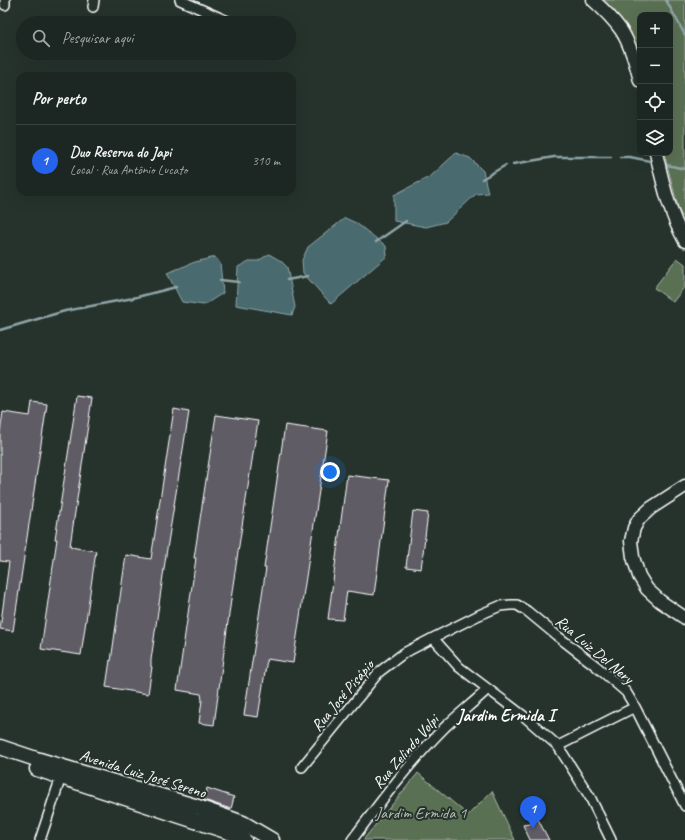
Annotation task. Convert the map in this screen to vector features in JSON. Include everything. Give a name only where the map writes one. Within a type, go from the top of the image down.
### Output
[{"type":"main road","name":"Avenida Luiz José Sereno","points":[[0,747],[196,814],[238,835],[244,840]]},
{"type":"main road","name":"Avenida Luiz José Sereno","points":[[0,757],[60,777],[196,814],[243,823],[267,839]]},
{"type":"street","points":[[180,0],[216,16]]},
{"type":"street","points":[[593,0],[605,11],[622,32],[631,51],[637,70]]},
{"type":"street","points":[[657,156],[670,209],[685,241]]},
{"type":"street","points":[[685,486],[651,508],[639,519],[634,528],[630,541],[633,558],[639,576],[647,589],[660,601],[685,618]]},
{"type":"street","name":"Rua Luiz Del Nery","points":[[433,638],[500,606],[517,605],[527,611],[626,692],[685,806]]},
{"type":"street","points":[[433,638],[459,667],[525,717],[558,746],[590,797],[611,840]]},
{"type":"street","name":"Rua José Pisápio","points":[[302,768],[379,672],[404,653],[433,638]]},
{"type":"street","name":"Rua Zelindo Volpi","points":[[352,840],[381,801],[423,750],[445,727],[488,689]]},
{"type":"street","points":[[558,746],[635,707]]},
{"type":"street","points":[[40,840],[60,777]]},
{"type":"green space","points":[[603,0],[685,0],[685,220],[679,211],[665,156],[673,156],[673,12],[637,12],[637,51],[631,32]]},
{"type":"green space","points":[[677,258],[685,264],[685,286],[673,302],[654,288]]},
{"type":"green space","name":"Jardim Ermida 1","points":[[418,773],[468,815],[492,791],[515,840],[363,840]]},
{"type":"water","points":[[456,153],[470,158],[483,171],[488,193],[476,194],[446,222],[426,227],[394,221],[394,195],[431,176]]},
{"type":"water","points":[[345,218],[356,223],[386,246],[387,256],[331,304],[303,273],[302,260],[308,247]]},
{"type":"water","points":[[269,254],[281,261],[287,267],[295,307],[292,315],[236,305],[238,267],[249,261],[258,261]]},
{"type":"water","points":[[215,257],[220,263],[223,293],[204,305],[182,302],[167,273],[195,262]]},
{"type":"building","points":[[77,396],[92,398],[70,546],[96,551],[81,655],[41,649],[57,539],[55,539]]},
{"type":"building","points":[[32,402],[47,404],[13,631],[0,629],[9,562],[0,561],[0,433],[3,412],[30,416]]},
{"type":"building","points":[[174,409],[189,412],[166,555],[151,660],[152,667],[148,694],[106,687],[126,555],[151,559]]},
{"type":"building","points":[[216,415],[258,421],[233,585],[214,725],[199,723],[202,700],[201,694],[177,690],[196,558],[194,558]]},
{"type":"building","points":[[285,425],[328,431],[293,663],[267,659],[258,717],[244,715],[266,568],[264,568]]},
{"type":"building","points":[[347,475],[389,480],[374,595],[347,591],[343,620],[328,619]]},
{"type":"building","points":[[413,511],[428,513],[421,569],[406,567]]},
{"type":"building","points":[[207,788],[234,797],[231,809],[204,800]]},
{"type":"building","points":[[538,819],[549,840],[530,840],[523,825],[530,824]]},
{"type":"waterway","points":[[666,0],[685,35]]},
{"type":"waterway","points":[[513,164],[554,157],[611,157]]},
{"type":"waterway","points":[[620,157],[630,157],[650,161]]},
{"type":"waterway","points":[[482,179],[506,165]]},
{"type":"waterway","points":[[667,165],[685,169]]},
{"type":"waterway","points":[[376,242],[406,221]]},
{"type":"waterway","points":[[287,280],[308,276]]},
{"type":"waterway","points":[[220,280],[239,282]]},
{"type":"waterway","points":[[0,330],[65,311],[133,298],[176,287]]},
{"type":"place","name":"Duo Reserva do Japi","points":[[533,829]]},
{"type":"district","name":"Jardim Ermida I","points":[[506,715]]}]
